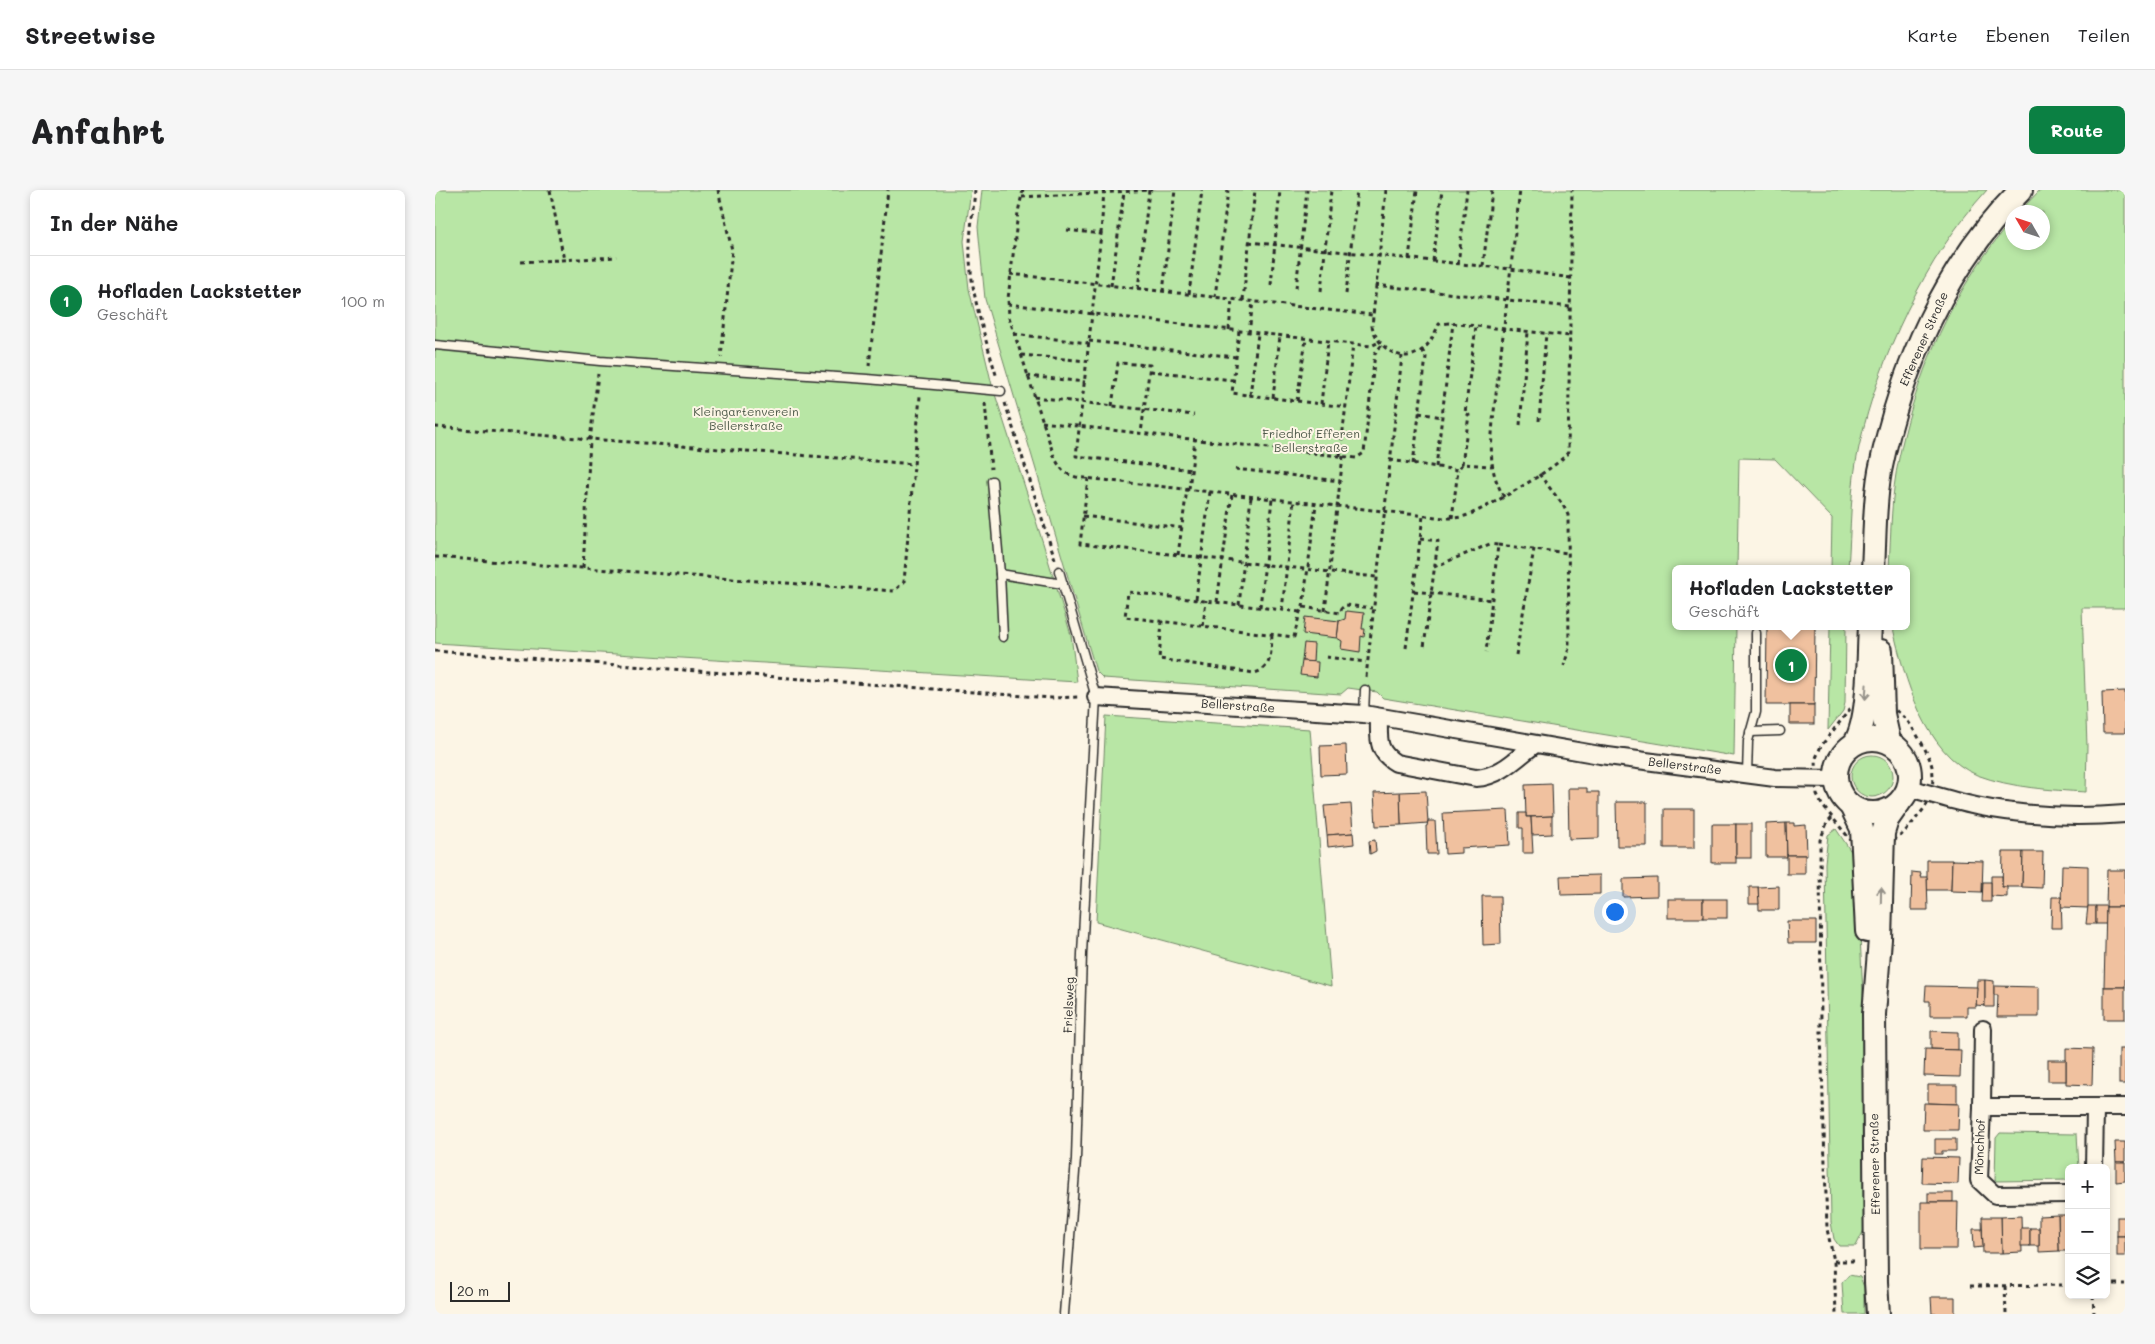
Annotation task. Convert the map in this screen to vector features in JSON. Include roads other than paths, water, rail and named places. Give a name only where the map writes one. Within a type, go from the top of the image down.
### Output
[{"type":"street","name":"Efferener Straße","points":[[1873,565],[1880,472],[1896,405],[1918,346],[1950,283],[1990,226],[2021,190]]},
{"type":"street","name":"Efferener Straße","points":[[1876,510],[1879,565]]},
{"type":"street","points":[[1870,630],[1874,705],[1889,741]]},
{"type":"street","points":[[1855,743],[1866,739],[1878,738],[1889,741],[1906,756],[1910,766],[1911,777],[1904,796],[1891,809],[1870,813],[1851,806],[1826,778],[1836,769],[1840,758],[1855,743],[1874,705],[1881,630]]},
{"type":"street","name":"Bellerstraße","points":[[1096,697],[1372,716],[1600,755],[1775,778],[1826,778]]},
{"type":"street","points":[[1372,716],[1381,748],[1387,758],[1397,764],[1476,778],[1489,777],[1499,772],[1534,745]]},
{"type":"street","points":[[1904,796],[1931,794],[1974,806],[2037,815],[2101,816],[2125,814]]},
{"type":"street","name":"Efferener Straße","points":[[1873,847],[1883,833],[1887,820],[1904,796]]},
{"type":"street","name":"Efferener Straße","points":[[1851,806],[1873,847],[1880,940],[1874,1014],[1876,1282],[1878,1314]]},
{"type":"street","name":"Mönchhof","points":[[1983,1029],[1979,1180],[1995,1195],[2065,1194]]},
{"type":"street","name":"Mönchhof","points":[[1982,1108],[2125,1107]]},
{"type":"street","points":[[2094,1164],[2095,1108]]},
{"type":"lane","points":[[435,345],[600,361],[867,380],[1001,392]]},
{"type":"lane","points":[[992,481],[1003,637]]},
{"type":"lane","name":"Frielsweg","points":[[1059,570],[1096,697],[1082,954],[1076,1159],[1064,1314]]},
{"type":"lane","points":[[1000,574],[1063,584]]},
{"type":"lane","points":[[1747,774],[1748,741],[1756,712],[1756,633]]},
{"type":"lane","points":[[1365,690],[1372,716]]},
{"type":"lane","points":[[1750,732],[1780,731]]},
{"type":"place","name":"Hofladen Lackstetter","points":[[1791,665]]},
{"type":"park label","name":"Kleingartenverein Bellerstraße","points":[[746,419]]},
{"type":"park label","name":"Friedhof Efferen Bellerstraße","points":[[1311,441]]}]
